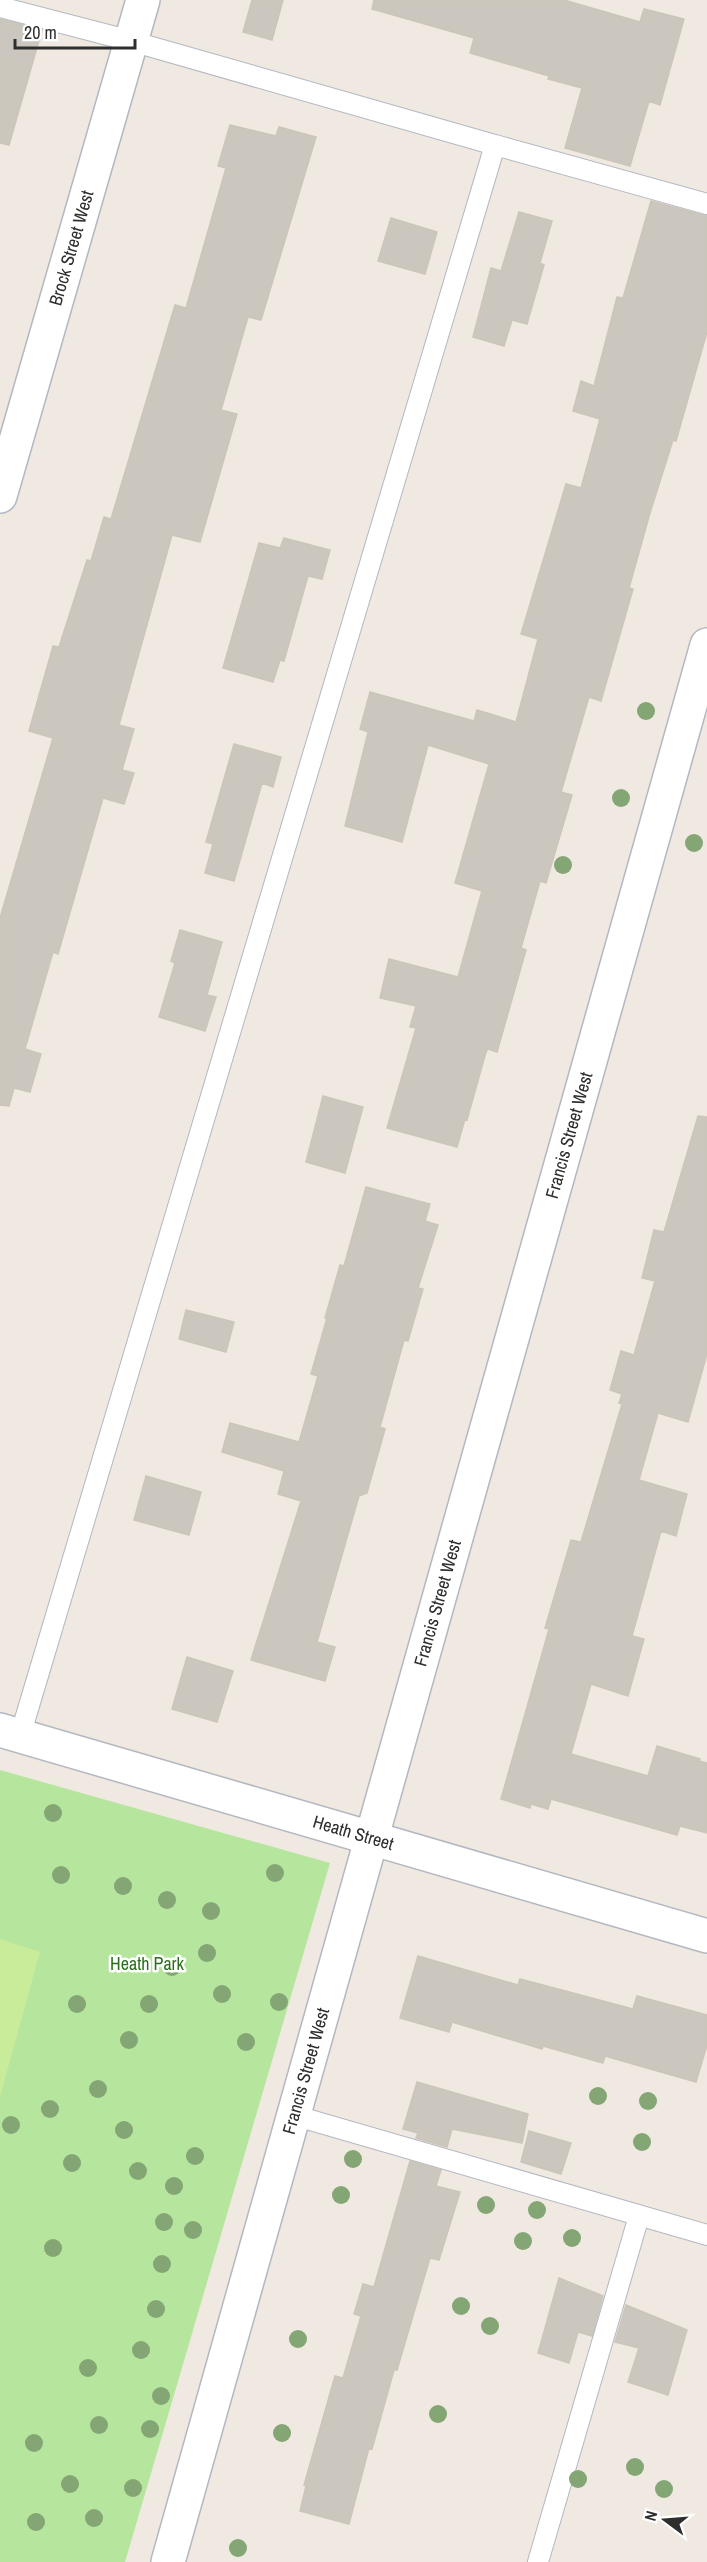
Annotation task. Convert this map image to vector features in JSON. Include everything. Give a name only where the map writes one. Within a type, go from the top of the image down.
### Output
[{"type":"street","name":"Brock Street West","points":[[0,496],[143,0]]},
{"type":"street","name":"Francis Street West","points":[[168,2562],[707,645]]},
{"type":"street","name":"Heath Street","points":[[10,1733],[707,1936]]},
{"type":"lane","points":[[0,6],[131,40],[707,204]]},
{"type":"lane","points":[[10,1733],[495,145]]},
{"type":"lane","points":[[293,2115],[707,2235]]},
{"type":"lane","points":[[538,2562],[639,2216]]},
{"type":"green space","name":"Heath Park","points":[[0,1770],[330,1863],[125,2562],[0,2562]]},
{"type":"green space","points":[[0,1939],[40,1952],[0,2097]]},
{"type":"building","points":[[252,0],[283,0],[272,40],[243,32]]},
{"type":"building","points":[[374,0],[564,0],[640,22],[644,9],[684,19],[660,105],[649,101],[630,166],[565,148],[582,88],[470,53],[474,38],[372,9]]},
{"type":"building","points":[[0,19],[42,30],[9,145],[0,143]]},
{"type":"building","points":[[230,125],[276,136],[279,127],[316,137],[261,320],[248,317],[221,410],[237,414],[200,542],[172,535],[119,725],[134,729],[122,770],[134,773],[124,804],[103,798],[58,954],[53,952],[25,1049],[41,1054],[30,1092],[14,1088],[9,1106],[0,1105],[0,918],[53,738],[29,731],[53,646],[59,647],[87,560],[91,561],[104,517],[111,519],[175,305],[186,308],[226,168],[218,166]]},
{"type":"building","points":[[651,201],[707,216],[707,332],[676,441],[673,440],[650,513],[629,588],[633,589],[601,701],[589,697],[561,792],[572,795],[546,883],[540,881],[521,948],[526,950],[497,1052],[488,1049],[486,1052],[457,1147],[387,1128],[416,1028],[410,1027],[416,1006],[380,998],[389,959],[458,977],[482,891],[455,883],[489,764],[428,745],[402,842],[345,826],[368,732],[360,729],[370,692],[474,721],[477,710],[516,722],[538,639],[521,634],[566,484],[581,488],[600,419],[573,411],[581,381],[594,386],[617,297],[623,298]]},
{"type":"building","points":[[519,212],[552,221],[540,263],[544,265],[527,324],[512,320],[504,346],[473,337],[491,268],[501,271]]},
{"type":"building","points":[[391,218],[437,232],[425,274],[378,261]]},
{"type":"building","points":[[284,538],[330,550],[322,579],[308,576],[284,661],[280,660],[273,682],[223,668],[259,543],[280,548]]},
{"type":"building","points":[[234,744],[281,757],[273,787],[262,783],[234,881],[205,873],[213,844],[206,842]]},
{"type":"building","points":[[180,930],[222,942],[207,995],[216,997],[205,1031],[159,1017],[175,963],[171,961]]},
{"type":"building","points":[[323,1096],[363,1107],[345,1173],[306,1162]]},
{"type":"building","points":[[698,1116],[707,1117],[707,1354],[688,1422],[658,1413],[639,1480],[687,1494],[676,1536],[661,1531],[632,1636],[644,1639],[628,1696],[591,1684],[571,1754],[648,1776],[657,1746],[707,1763],[707,1833],[680,1826],[677,1835],[551,1799],[548,1809],[531,1804],[530,1808],[501,1799],[549,1629],[545,1628],[571,1540],[581,1542],[622,1404],[619,1403],[622,1394],[610,1390],[621,1351],[634,1355],[655,1281],[642,1278],[654,1230],[664,1232]]},
{"type":"building","points":[[366,1187],[430,1204],[425,1221],[438,1225],[418,1288],[423,1289],[408,1341],[404,1340],[380,1427],[385,1429],[367,1493],[359,1496],[317,1642],[335,1647],[325,1681],[251,1660],[301,1501],[278,1494],[284,1471],[222,1452],[230,1423],[299,1442],[318,1376],[311,1374],[327,1318],[325,1318],[340,1265],[344,1266]]},
{"type":"building","points":[[186,1310],[234,1322],[226,1352],[179,1339]]},
{"type":"building","points":[[146,1476],[201,1492],[189,1535],[134,1520]]},
{"type":"building","points":[[187,1657],[233,1671],[217,1722],[172,1709]]},
{"type":"building","points":[[418,1956],[518,1985],[520,1979],[633,2009],[637,1996],[707,2015],[707,2045],[696,2082],[605,2056],[603,2063],[543,2046],[542,2049],[452,2022],[449,2032],[400,2018]]},
{"type":"building","points":[[417,2082],[528,2114],[522,2143],[452,2129],[447,2147],[416,2138],[418,2133],[403,2129]]},
{"type":"building","points":[[529,2131],[571,2143],[561,2174],[521,2162]]},
{"type":"building","points":[[410,2161],[441,2170],[436,2186],[460,2192],[439,2260],[430,2258],[397,2370],[394,2370],[372,2449],[369,2448],[349,2524],[300,2511],[306,2486],[304,2485],[335,2376],[343,2378],[361,2316],[354,2314],[363,2284],[374,2287]]},
{"type":"building","points":[[559,2278],[603,2296],[592,2336],[578,2332],[569,2363],[538,2353]]},
{"type":"building","points":[[626,2305],[687,2330],[668,2395],[628,2382],[639,2348],[615,2342]]}]
